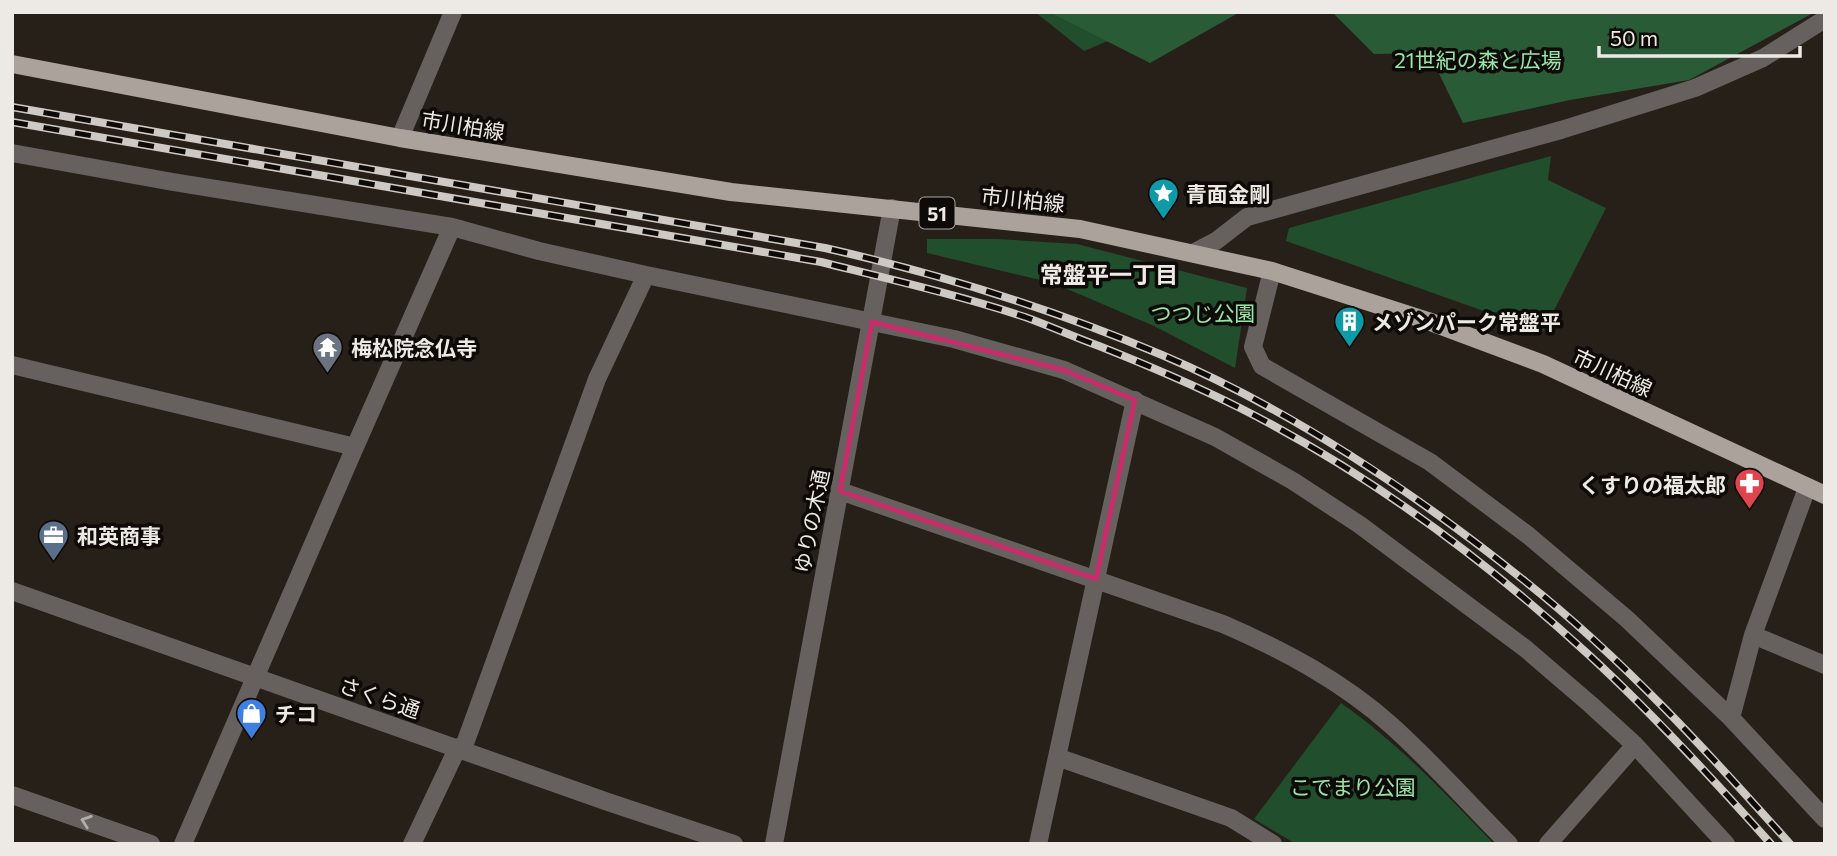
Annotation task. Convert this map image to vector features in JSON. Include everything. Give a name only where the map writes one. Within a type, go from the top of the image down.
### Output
[{"type":"main road","name":"市川柏線","points":[[12,64],[400,138],[731,192],[1080,229],[1272,271],[1428,321],[1543,365],[1825,495]]},
{"type":"street","points":[[400,138],[453,12]]},
{"type":"street","points":[[1193,253],[1216,241],[1247,217],[1561,130],[1695,88],[1763,58],[1825,19]]},
{"type":"street","points":[[12,153],[452,227],[539,251],[646,275],[954,339],[1064,370],[1215,437],[1293,481],[1360,525],[1526,649],[1635,745],[1726,844]]},
{"type":"street","name":"ゆりの木通","points":[[774,844],[892,208]]},
{"type":"street","points":[[183,844],[452,227]]},
{"type":"street","points":[[1272,271],[1252,347],[1262,366],[1430,462],[1529,536],[1627,619],[1731,718],[1825,819]]},
{"type":"street","points":[[412,844],[460,748],[597,379],[646,275]]},
{"type":"street","points":[[12,365],[355,447]]},
{"type":"street","points":[[1038,844],[1135,400]]},
{"type":"street","points":[[1731,718],[1754,635],[1807,488]]},
{"type":"street","points":[[840,491],[1096,579],[1233,628],[1274,646],[1335,682],[1391,725],[1509,844]]},
{"type":"street","name":"さくら通","points":[[12,591],[734,844]]},
{"type":"street","points":[[1754,635],[1825,665]]},
{"type":"street","points":[[1548,844],[1635,745]]},
{"type":"street","points":[[1057,757],[1231,818],[1273,844]]},
{"type":"street","points":[[12,795],[151,844]]},
{"type":"highlighted area","points":[[872,322],[1064,370],[1135,400],[1096,579],[840,491]]},
{"type":"green space","points":[[1035,12],[1177,12],[1084,51]]},
{"type":"green space","points":[[1049,12],[1240,12],[1150,63]]},
{"type":"green space","name":"21世紀の森と広場","points":[[1332,12],[1815,12],[1689,80],[1570,100],[1463,123],[1429,53],[1374,54]]},
{"type":"green space","points":[[1551,156],[1548,180],[1606,208],[1543,332],[1286,241],[1289,228]]},
{"type":"green space","name":"つつじ公園","points":[[927,239],[997,239],[1077,244],[1247,288],[1235,368],[1154,326],[1053,283],[927,253]]},
{"type":"green space","name":"こでまり公園","points":[[1341,703],[1402,752],[1494,844],[1296,844],[1254,819]]},
{"type":"railway","points":[[12,107],[825,248],[996,294],[1121,338],[1211,377],[1306,428],[1397,486],[1484,549],[1562,612],[1631,674],[1790,844]]},
{"type":"railway","points":[[12,122],[821,262],[1000,309],[1135,360],[1188,383],[1287,433],[1379,489],[1466,552],[1549,619],[1613,677],[1771,844]]},
{"type":"place","name":"青面金剛","points":[[1163,220]]},
{"type":"place","name":"メゾンパーク常盤平","points":[[1349,348]]},
{"type":"place","name":"梅松院念仏寺","points":[[328,374]]},
{"type":"place","name":"くすりの福太郎","points":[[1749,511]]},
{"type":"place","name":"和英商事","points":[[54,562]]},
{"type":"place","name":"チコ","points":[[252,740]]},
{"type":"district","name":"常盤平一丁目","points":[[1109,274]]}]
